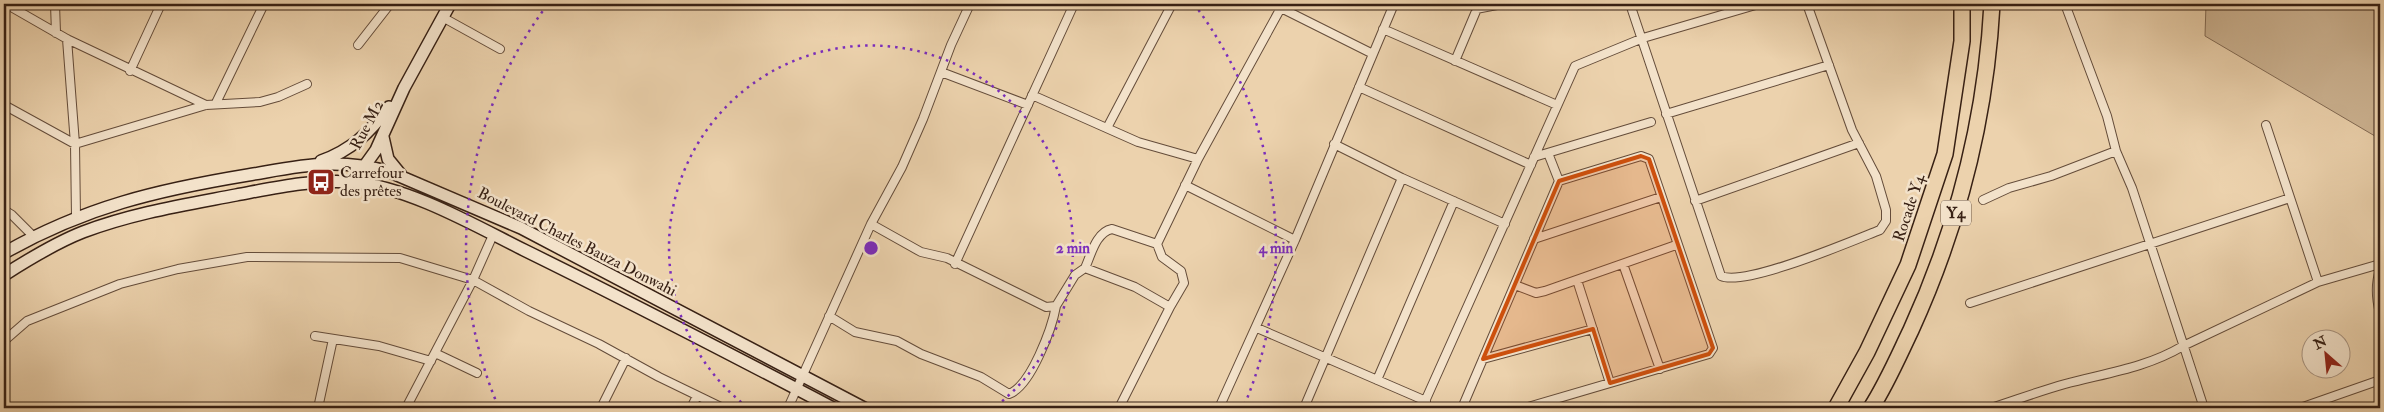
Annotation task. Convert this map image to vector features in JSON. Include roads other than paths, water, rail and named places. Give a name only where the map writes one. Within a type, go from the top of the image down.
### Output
[{"type":"highway","name":"Rocade Y4","points":[[1837,404],[1867,352],[1908,265],[1945,154],[1962,41],[1962,4]]},
{"type":"highway","name":"Y4","points":[[1871,408],[1884,387],[1933,281],[1950,235],[1970,161],[1990,40],[1992,4]]},
{"type":"highway","points":[[1876,408],[1884,387]]},
{"type":"main road","name":"Rue M2","points":[[358,165],[383,137],[404,88],[450,4]]},
{"type":"main road","name":"Rue M2","points":[[353,182],[358,165],[358,143],[373,128],[404,88]]},
{"type":"main road","points":[[383,137],[388,159],[404,178]]},
{"type":"main road","points":[[315,163],[346,151],[358,143]]},
{"type":"main road","name":"Boulevard Charles Bauza Donwahi","points":[[4,252],[33,236],[110,204],[184,186],[315,163],[358,165],[404,178],[521,228],[864,408]]},
{"type":"main road","name":"Boulevard Charles Bauza Donwahi","points":[[4,275],[41,252],[81,233],[142,213],[312,182],[353,182],[394,191],[493,235],[637,305],[832,408]]},
{"type":"street","points":[[6,4],[67,39],[206,105]]},
{"type":"street","points":[[55,4],[56,33]]},
{"type":"street","points":[[130,70],[161,4]]},
{"type":"street","points":[[216,103],[264,4]]},
{"type":"street","points":[[358,45],[390,4]]},
{"type":"street","points":[[788,408],[798,390],[871,224],[902,166],[970,4]]},
{"type":"street","points":[[955,264],[1074,4]]},
{"type":"street","points":[[1107,128],[1172,4]]},
{"type":"street","points":[[1219,408],[1257,328],[1359,87],[1371,53],[1394,4]]},
{"type":"street","points":[[1455,61],[1478,6],[1502,4]]},
{"type":"street","points":[[1630,4],[1643,38],[1666,114],[1721,276],[1728,279],[1745,277],[1822,253],[1880,230],[1886,222],[1886,210],[1876,176],[1859,143],[1807,4]]},
{"type":"street","points":[[1422,408],[1574,66],[1643,38],[1759,4]]},
{"type":"street","points":[[2065,4],[2095,80],[2116,151],[2132,188],[2204,408]]},
{"type":"street","points":[[1119,408],[1170,307],[1182,288],[1183,279],[1181,271],[1162,257],[1157,244],[1198,159],[1279,5],[1371,53]]},
{"type":"street","points":[[444,18],[500,49]]},
{"type":"street","points":[[1383,29],[1557,105]]},
{"type":"street","points":[[67,39],[75,144],[76,217]]},
{"type":"street","points":[[1666,114],[1829,65]]},
{"type":"street","points":[[941,72],[1028,104]]},
{"type":"street","points":[[4,105],[75,144],[206,105],[260,102],[278,97],[307,84]]},
{"type":"street","points":[[1359,87],[1532,161],[1548,153],[1651,122]]},
{"type":"street","points":[[1032,96],[1138,142],[1198,159]]},
{"type":"street","points":[[2266,124],[2318,282]]},
{"type":"street","points":[[1695,201],[1859,143]]},
{"type":"street","points":[[1334,144],[1402,178],[1505,224]]},
{"type":"street","points":[[1983,200],[2009,188],[2051,176],[2116,151]]},
{"type":"street","points":[[1462,408],[1559,181],[1548,153]]},
{"type":"street","points":[[1525,408],[1710,354],[1713,348],[1676,245],[1649,159],[1641,156],[1559,181]]},
{"type":"street","points":[[1304,408],[1402,178]]},
{"type":"street","points":[[1185,185],[1295,240]]},
{"type":"street","points":[[1534,239],[1661,197]]},
{"type":"street","points":[[1970,302],[2290,198]]},
{"type":"street","points":[[1377,380],[1454,201]]},
{"type":"street","points":[[4,210],[12,214],[33,236]]},
{"type":"street","points":[[871,224],[921,252],[947,258],[955,264],[1040,304],[1056,306]]},
{"type":"street","points":[[829,316],[855,332],[897,341],[922,354],[981,377],[1009,394],[1017,391],[1035,361],[1053,323],[1056,306],[1075,275],[1085,268],[1105,230],[1112,228],[1157,244]]},
{"type":"street","points":[[406,408],[473,280],[493,235]]},
{"type":"street","points":[[1515,285],[1536,293],[1676,245]]},
{"type":"street","points":[[4,341],[27,321],[120,284],[178,269],[247,257],[400,258],[473,280],[529,312],[626,358],[697,396],[724,408]]},
{"type":"street","points":[[1623,264],[1660,369]]},
{"type":"street","points":[[1991,408],[2066,384],[2120,372],[2163,357],[2318,282],[2380,264]]},
{"type":"street","points":[[1085,268],[1135,287],[1170,307]]},
{"type":"street","points":[[2380,270],[2376,282],[2380,313]]},
{"type":"street","points":[[1577,280],[1610,383]]},
{"type":"street","points":[[1257,328],[1426,400]]},
{"type":"street","points":[[1484,359],[1593,330]]},
{"type":"street","points":[[315,336],[433,357],[477,374]]},
{"type":"street","points":[[318,408],[333,339]]},
{"type":"street","points":[[601,408],[626,358]]},
{"type":"street","points":[[2306,407],[2380,380]]},
{"type":"street","points":[[691,408],[697,396]]},
{"type":"place","name":"Carrefour des prêtes","points":[[321,182]]}]
